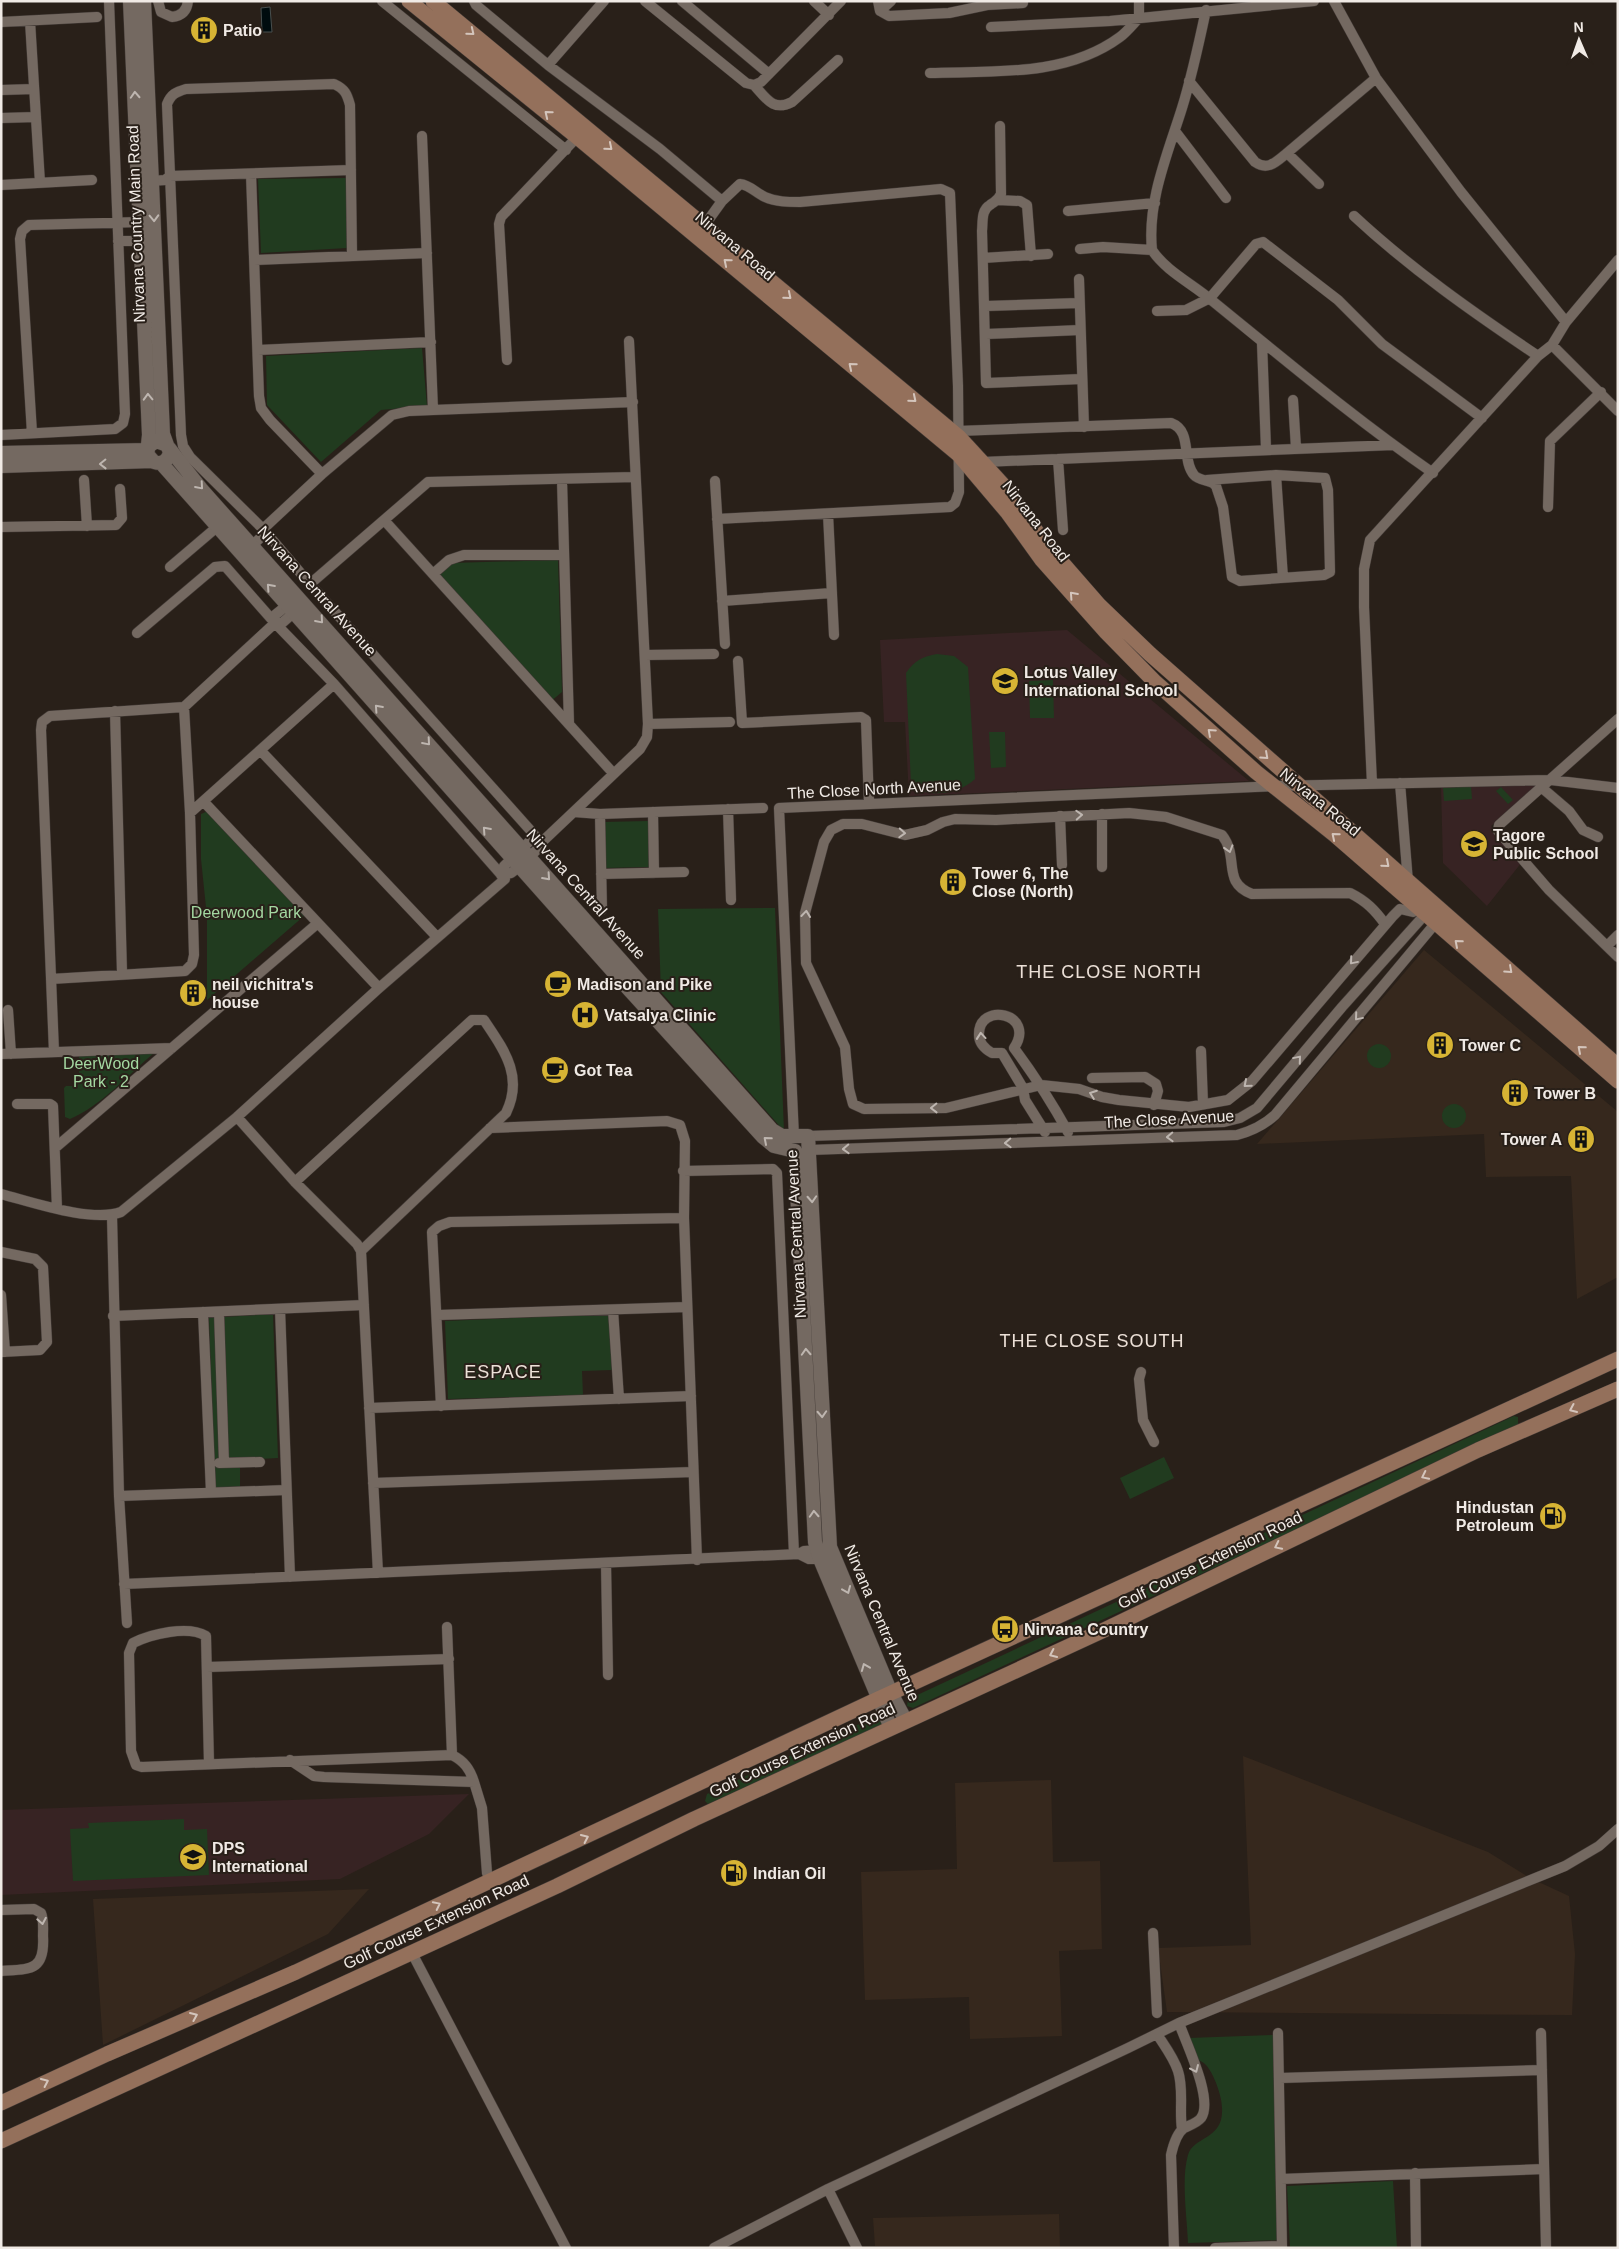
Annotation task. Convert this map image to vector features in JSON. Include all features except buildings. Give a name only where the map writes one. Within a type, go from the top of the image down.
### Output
[{"type":"main road","name":"Nirvana Road","points":[[425,4],[581,132],[958,454],[1008,513],[1042,560],[1106,632],[1154,680],[1256,772],[1431,912],[1618,1066]]},
{"type":"main road","name":"Nirvana Road","points":[[581,132],[704,226],[958,434],[1004,486],[1044,542],[1099,605],[1150,654],[1408,882],[1431,912],[1618,1081]]},
{"type":"main road","name":"Golf Course Extension Road","points":[[1,2103],[107,2054],[296,1972],[453,1898],[491,1883],[885,1696],[1618,1360]]},
{"type":"main road","name":"Golf Course Extension Road","points":[[1,2141],[557,1886],[694,1819],[1102,1631],[1470,1454],[1618,1390]]},
{"type":"main road","points":[[1526,1401],[1538,1424]]},
{"type":"street","points":[[1,435],[106,431],[115,430],[123,423],[125,414],[109,1]]},
{"type":"street","name":"Nirvana Country Main Road","points":[[130,1],[145,175],[163,434],[168,447]]},
{"type":"street","points":[[144,5],[159,5],[166,16],[177,17],[186,9],[188,1]]},
{"type":"street","points":[[382,1],[566,150]]},
{"type":"street","points":[[474,1],[476,5],[548,65],[660,149],[722,201]]},
{"type":"street","points":[[548,65],[604,1]]},
{"type":"street","points":[[645,1],[746,84],[754,85],[761,82],[841,1]]},
{"type":"street","points":[[682,1],[769,74]]},
{"type":"street","points":[[814,1],[829,15]]},
{"type":"street","points":[[891,1],[879,6],[889,16],[939,13],[987,5],[1023,3]]},
{"type":"street","points":[[930,73],[1033,69],[1063,64],[1078,59],[1120,37],[1139,18],[1139,1]]},
{"type":"street","points":[[990,27],[1056,25],[1314,1]]},
{"type":"street","points":[[1334,1],[1376,78],[1461,192],[1566,322]]},
{"type":"street","name":"Nirvana Country Main Road","points":[[144,5],[145,175],[140,222],[152,455]]},
{"type":"street","points":[[1206,10],[1189,81],[1163,167],[1155,203],[1152,250],[1163,263],[1210,298],[1262,343],[1393,445],[1433,473]]},
{"type":"street","points":[[1,22],[97,16]]},
{"type":"street","points":[[30,21],[40,183]]},
{"type":"street","points":[[754,85],[774,104],[785,105],[792,102],[838,60]]},
{"type":"street","points":[[1189,81],[1261,166],[1272,165],[1287,154],[1376,78]]},
{"type":"street","points":[[352,256],[350,105],[348,94],[342,87],[334,84],[186,88],[176,92],[167,104],[183,446],[190,457],[263,529],[539,840]]},
{"type":"street","points":[[1,90],[34,89]]},
{"type":"street","points":[[1,118],[36,117]]},
{"type":"street","points":[[998,200],[1002,188],[1000,126]]},
{"type":"street","points":[[1175,131],[1226,198]]},
{"type":"street","points":[[507,360],[499,224],[501,217],[581,132]]},
{"type":"street","points":[[422,136],[433,410]]},
{"type":"street","points":[[1287,154],[1319,184]]},
{"type":"street","points":[[145,175],[165,170],[170,176]]},
{"type":"street","points":[[170,176],[351,170]]},
{"type":"street","points":[[251,174],[261,408],[270,420],[322,474]]},
{"type":"street","points":[[1,186],[92,180]]},
{"type":"street","points":[[704,226],[722,201],[740,184],[750,186],[766,198],[785,202],[941,189],[949,192],[958,386],[958,498],[950,507],[717,519]]},
{"type":"street","points":[[1031,256],[1027,205],[1020,201],[998,200],[988,206],[985,210],[982,231],[986,306],[986,383],[1081,379]]},
{"type":"street","points":[[1068,211],[1155,203]]},
{"type":"street","points":[[1354,216],[1387,246],[1468,308],[1538,356]]},
{"type":"street","points":[[32,433],[20,239],[22,231],[29,225],[140,222]]},
{"type":"street","points":[[118,242],[141,241]]},
{"type":"street","points":[[1157,311],[1186,310],[1210,298],[1256,244],[1260,242],[1268,243],[1338,300],[1382,344],[1482,418]]},
{"type":"street","points":[[1080,248],[1103,247],[1152,250]]},
{"type":"street","points":[[255,260],[427,253]]},
{"type":"street","points":[[983,258],[1048,254]]},
{"type":"street","points":[[1372,784],[1364,607],[1364,569],[1370,540],[1377,530],[1433,473],[1538,356],[1552,345],[1566,322],[1618,260]]},
{"type":"street","points":[[1079,279],[1084,427]]},
{"type":"street","points":[[986,306],[1079,303]]},
{"type":"street","points":[[986,334],[1080,330]]},
{"type":"street","points":[[501,875],[511,874],[520,857],[534,838],[544,840],[613,773],[640,750],[646,737],[648,724],[629,341]]},
{"type":"street","points":[[258,350],[431,342]]},
{"type":"street","points":[[1262,343],[1266,449]]},
{"type":"street","points":[[1552,345],[1618,411]]},
{"type":"street","points":[[1548,507],[1550,441],[1553,436],[1601,392]]},
{"type":"street","points":[[1293,400],[1296,448]]},
{"type":"street","points":[[263,529],[322,474],[392,416],[409,411],[633,402]]},
{"type":"street","points":[[958,434],[1171,423],[1181,428],[1192,473],[1196,477],[1208,480],[1276,475],[1319,476],[1325,478],[1328,490],[1330,572],[1324,575],[1240,581],[1232,577],[1223,507],[1216,486],[1208,480]]},
{"type":"street","points":[[1,452],[169,456],[168,447],[156,441],[152,455]]},
{"type":"street","points":[[983,462],[1393,445]]},
{"type":"street","name":"Nirvana Central Avenue","points":[[168,447],[202,490],[301,599],[520,857]]},
{"type":"street","points":[[1,466],[152,455]]},
{"type":"street","name":"Nirvana Central Avenue","points":[[152,455],[290,609],[772,1130],[795,1144],[809,1144],[825,1554]]},
{"type":"street","points":[[1058,459],[1063,530]]},
{"type":"street","points":[[1276,475],[1283,578]]},
{"type":"street","points":[[310,584],[428,482],[635,477]]},
{"type":"street","points":[[84,480],[87,526]]},
{"type":"street","points":[[562,480],[569,724]]},
{"type":"street","points":[[715,481],[724,644]]},
{"type":"street","points":[[1,527],[116,526],[122,518],[120,489]]},
{"type":"street","points":[[828,514],[834,635]]},
{"type":"street","points":[[384,520],[613,773]]},
{"type":"street","points":[[170,567],[217,527]]},
{"type":"street","points":[[249,540],[255,528],[263,529]]},
{"type":"street","points":[[432,574],[449,560],[464,555],[564,555]]},
{"type":"street","points":[[1,1194],[57,1209],[103,1216],[112,1216],[121,1212],[237,1117],[379,988],[505,879],[334,684],[275,624],[225,566],[215,567],[137,633]]},
{"type":"street","points":[[722,601],[832,594]]},
{"type":"street","points":[[54,1052],[42,722],[50,716],[184,706],[275,624],[282,623],[290,609],[301,599]]},
{"type":"street","points":[[645,655],[714,654]]},
{"type":"street","points":[[738,661],[742,723],[861,717],[866,720],[869,804]]},
{"type":"street","points":[[190,812],[204,802],[334,684]]},
{"type":"street","points":[[51,978],[185,971],[192,964],[194,956],[190,812],[184,706]]},
{"type":"street","points":[[115,711],[122,973]]},
{"type":"street","points":[[1618,719],[1499,825],[1498,831],[1549,890],[1618,957]]},
{"type":"street","points":[[648,724],[730,722]]},
{"type":"street","points":[[261,751],[437,937]]},
{"type":"street","name":"The Close North Avenue","points":[[795,1144],[779,808],[1274,786],[1551,780],[1618,788]]},
{"type":"street","points":[[1400,783],[1408,882]]},
{"type":"street","points":[[1541,787],[1569,812],[1583,830],[1598,837]]},
{"type":"street","points":[[204,802],[379,988]]},
{"type":"street","name":"The Close North Avenue","points":[[574,812],[600,814],[763,808]]},
{"type":"street","points":[[728,809],[731,900]]},
{"type":"street","points":[[653,812],[654,873]]},
{"type":"street","points":[[1385,924],[1372,907],[1350,893],[1252,894],[1242,890],[1237,886],[1233,877],[1233,860],[1228,842],[1222,835],[1215,831],[1166,817],[1129,813],[955,819],[943,822],[927,830],[905,835],[862,824],[843,824],[831,830],[824,842],[805,913],[806,963],[845,1048],[849,1090],[853,1104],[864,1109],[946,1108],[1023,1088],[1042,1085],[1080,1089],[1102,1097],[1154,1105],[1189,1107],[1228,1100],[1252,1081],[1385,924],[1400,909],[1413,912],[1431,912]]},
{"type":"street","points":[[600,814],[602,910]]},
{"type":"street","points":[[1102,814],[1102,866]]},
{"type":"street","points":[[1060,816],[1062,865]]},
{"type":"street","points":[[601,874],[684,872]]},
{"type":"street","name":"The Close Avenue","points":[[809,1144],[1043,1129],[1224,1122],[1240,1118],[1257,1108],[1342,1007],[1431,912]]},
{"type":"street","name":"The Close Avenue","points":[[809,1144],[1050,1142],[1236,1135],[1248,1132],[1261,1127],[1275,1115],[1431,912]]},
{"type":"street","points":[[55,1148],[318,923]]},
{"type":"street","points":[[1608,946],[1618,935]]},
{"type":"street","points":[[8,1010],[6,1054],[172,1048]]},
{"type":"street","points":[[1050,1142],[1025,1100],[1023,1088],[1002,1053],[992,1053],[986,1050],[979,1038],[981,1024],[991,1015],[1005,1014],[1016,1022],[1020,1035],[1014,1048],[1042,1085],[1047,1098],[1073,1141]]},
{"type":"street","points":[[295,1182],[472,1020],[484,1020],[507,1054],[512,1078],[513,1099],[506,1113],[361,1251]]},
{"type":"street","points":[[1202,1052],[1203,1104]]},
{"type":"street","points":[[1092,1078],[1145,1078],[1152,1080],[1156,1084],[1158,1091],[1154,1105]]},
{"type":"street","points":[[17,1104],[50,1104],[53,1106],[57,1209]]},
{"type":"street","points":[[237,1117],[295,1182],[357,1244],[361,1251],[378,1573]]},
{"type":"street","points":[[1240,1118],[1248,1132]]},
{"type":"street","points":[[490,1128],[674,1122],[680,1125],[683,1131],[685,1141],[683,1171],[684,1218],[697,1560]]},
{"type":"street","points":[[1194,1123],[1194,1137]]},
{"type":"street","points":[[1147,1124],[1147,1138]]},
{"type":"street","name":"Nirvana Central Avenue","points":[[795,1144],[825,1554],[885,1696],[891,1728]]},
{"type":"street","points":[[683,1171],[773,1170],[777,1173],[796,1554]]},
{"type":"street","points":[[112,1216],[119,1496],[127,1623]]},
{"type":"street","points":[[441,1406],[438,1315],[432,1232],[438,1226],[450,1222],[684,1218]]},
{"type":"street","points":[[1,1252],[35,1259],[43,1267],[46,1342],[40,1350],[3,1352],[1,1295]]},
{"type":"street","points":[[113,1316],[364,1305]]},
{"type":"street","points":[[438,1315],[688,1307]]},
{"type":"street","points":[[280,1309],[290,1577]]},
{"type":"street","points":[[613,1310],[619,1399]]},
{"type":"street","points":[[203,1312],[211,1492]]},
{"type":"street","points":[[219,1312],[224,1463]]},
{"type":"street","points":[[1141,1372],[1139,1379],[1143,1420],[1154,1442]]},
{"type":"street","points":[[369,1408],[691,1396]]},
{"type":"street","points":[[210,1463],[260,1462]]},
{"type":"street","points":[[373,1482],[694,1472]]},
{"type":"street","points":[[119,1496],[286,1490]]},
{"type":"street","points":[[124,1584],[697,1560],[796,1554],[803,1557],[825,1554]]},
{"type":"street","points":[[606,1563],[608,1675]]},
{"type":"street","points":[[447,1626],[452,1755]]},
{"type":"street","points":[[209,1764],[206,1636],[200,1633],[152,1635],[130,1647],[131,1741],[136,1765],[142,1767],[452,1755],[462,1760],[471,1773],[482,1808],[487,1867],[491,1883]]},
{"type":"street","points":[[207,1667],[449,1659]]},
{"type":"street","name":"Nirvana Central Avenue","points":[[885,1696],[906,1721]]},
{"type":"street","points":[[290,1760],[314,1776],[474,1782]]},
{"type":"street","points":[[714,2248],[828,2189],[1178,2023],[1565,1866],[1595,1849],[1618,1829]]},
{"type":"street","points":[[1,1910],[34,1909],[41,1913],[44,1953],[39,1963],[26,1970],[1,1970]]},
{"type":"street","points":[[1153,1933],[1157,2014]]},
{"type":"street","points":[[412,1952],[566,2248]]},
{"type":"street","points":[[1178,2023],[1203,2086],[1205,2099],[1202,2116],[1198,2121],[1182,2129]]},
{"type":"street","points":[[1215,2248],[1282,2247],[1278,2033]]},
{"type":"street","points":[[1541,2033],[1546,2248]]},
{"type":"street","points":[[1158,2034],[1178,2072],[1181,2085],[1179,2113],[1182,2129],[1171,2155],[1174,2248]]},
{"type":"street","points":[[1280,2078],[1542,2070]]},
{"type":"street","points":[[1281,2178],[1544,2169]]},
{"type":"street","points":[[1415,2173],[1416,2248]]},
{"type":"street","points":[[828,2189],[857,2248]]},
{"type":"shaded area","points":[[270,7],[272,32],[262,32],[261,8]]},
{"type":"shaded area","name":"Lotus Valley International School","points":[[1067,630],[1249,781],[909,796],[905,722],[884,722],[880,640]]},
{"type":"shaded area","name":"Tagore Public School","points":[[1534,784],[1534,789],[1491,826],[1522,862],[1487,906],[1443,863],[1441,787]]},
{"type":"shaded area","points":[[1424,950],[1618,1112],[1618,1277],[1577,1299],[1571,1176],[1486,1177],[1484,1134],[1257,1144]]},
{"type":"shaded area","points":[[1243,1756],[1488,1852],[1530,1878],[1569,1896],[1575,1954],[1572,2015],[1167,2012],[1158,1948],[1251,1945]]},
{"type":"shaded area","points":[[1051,1780],[1053,1862],[1100,1861],[1102,1949],[1059,1951],[1062,2036],[970,2039],[969,1997],[865,2000],[861,1872],[957,1869],[955,1783]]},
{"type":"shaded area","name":"DPS International","points":[[469,1794],[429,1834],[340,1879],[1,1895],[1,1810]]},
{"type":"shaded area","points":[[369,1889],[328,1934],[103,2045],[93,1899]]},
{"type":"shaded area","points":[[1059,2214],[1060,2248],[875,2246],[873,2218]]},
{"type":"green space","points":[[346,178],[347,248],[261,253],[258,179]]},
{"type":"green space","points":[[422,348],[427,406],[381,410],[321,462],[267,405],[266,356]]},
{"type":"green space","points":[[558,560],[562,692],[550,702],[438,575],[451,563]]},
{"type":"green space","points":[[937,654],[954,656],[968,667],[975,779],[961,788],[944,793],[926,792],[911,785],[906,673],[919,660]]},
{"type":"green space","points":[[1053,680],[1054,718],[1030,718],[1029,681]]},
{"type":"green space","points":[[989,732],[1005,732],[1006,767],[991,768]]},
{"type":"green space","points":[[1471,786],[1472,799],[1444,801],[1443,788]]},
{"type":"green space","points":[[1501,787],[1513,800],[1508,804],[1496,791]]},
{"type":"green space","name":"Deerwood Park","points":[[208,811],[304,916],[207,1000],[207,917],[201,859],[201,814]]},
{"type":"green space","points":[[648,821],[649,867],[604,868],[603,822]]},
{"type":"green space","points":[[775,908],[784,1131],[661,992],[658,909]]},
{"type":"green space","points":[[1379,1044],[1387,1048],[1391,1056],[1387,1064],[1379,1068],[1371,1064],[1367,1056],[1371,1048]]},
{"type":"green space","name":"DeerWood Park - 2","points":[[79,1053],[154,1053],[93,1106],[70,1119],[65,1117],[64,1088],[66,1086],[76,1086],[79,1082]]},
{"type":"green space","points":[[1454,1104],[1463,1107],[1466,1116],[1463,1125],[1454,1128],[1445,1125],[1442,1116],[1445,1107]]},
{"type":"green space","points":[[273,1314],[278,1458],[240,1460],[240,1487],[215,1488],[209,1318]]},
{"type":"green space","points":[[609,1314],[612,1370],[582,1371],[583,1395],[448,1399],[445,1321]]},
{"type":"green space","points":[[1514,1416],[1518,1417],[1518,1426],[913,1708],[907,1706],[908,1699]]},
{"type":"green space","points":[[1164,1457],[1174,1478],[1130,1499],[1120,1478]]},
{"type":"green space","points":[[881,1714],[883,1723],[881,1725],[708,1804],[705,1801],[707,1794]]},
{"type":"green space","points":[[184,1819],[184,1830],[207,1829],[209,1875],[73,1881],[70,1829],[89,1828],[88,1823]]},
{"type":"green space","points":[[1273,2035],[1282,2240],[1188,2243],[1185,2175],[1188,2155],[1196,2144],[1218,2126],[1221,2118],[1222,2103],[1215,2079],[1205,2064],[1194,2056],[1188,2038]]},
{"type":"green space","points":[[1393,2181],[1397,2248],[1290,2248],[1287,2186]]},
{"type":"place","name":"Patio","points":[[204,30]]},
{"type":"place","name":"Lotus Valley International School","points":[[1005,681]]},
{"type":"place","name":"Tagore Public School","points":[[1474,844]]},
{"type":"place","name":"Tower 6, The Close (North)","points":[[953,882]]},
{"type":"place","name":"Madison and Pike","points":[[558,984]]},
{"type":"place","name":"neil vichitra's house","points":[[193,993]]},
{"type":"place","name":"Vatsalya Clinic","points":[[585,1015]]},
{"type":"place","name":"Tower C","points":[[1440,1045]]},
{"type":"place","name":"Got Tea","points":[[555,1070]]},
{"type":"place","name":"Tower B","points":[[1515,1093]]},
{"type":"place","name":"Tower A","points":[[1581,1139]]},
{"type":"place","name":"Hindustan Petroleum","points":[[1553,1516]]},
{"type":"place","name":"Nirvana Country","points":[[1005,1629]]},
{"type":"place","name":"DPS International","points":[[193,1857]]},
{"type":"place","name":"Indian Oil","points":[[734,1873]]},
{"type":"district","name":"THE CLOSE NORTH","points":[[1109,972]]},
{"type":"district","name":"THE CLOSE SOUTH","points":[[1092,1341]]},
{"type":"district","name":"ESPACE","points":[[503,1372]]}]
